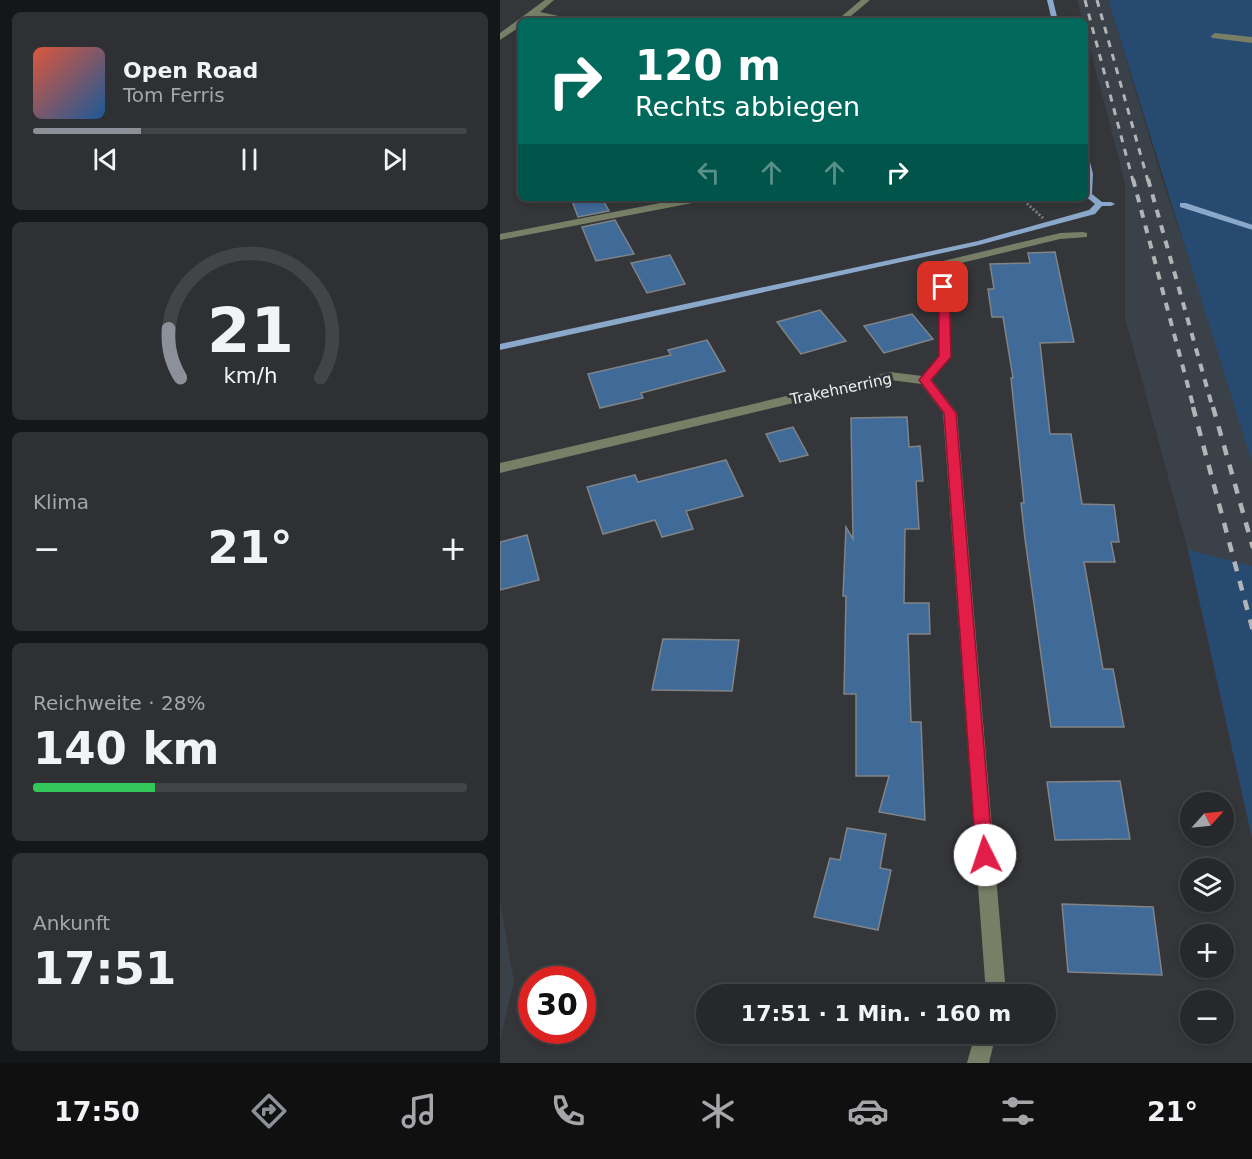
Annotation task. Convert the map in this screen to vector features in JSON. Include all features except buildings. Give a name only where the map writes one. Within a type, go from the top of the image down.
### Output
[{"type":"street","points":[[526,18],[550,0]]},
{"type":"street","points":[[844,18],[866,0]]},
{"type":"street","points":[[533,13],[561,18]]},
{"type":"street","points":[[500,37],[518,23]]},
{"type":"street","points":[[1215,36],[1253,40]]},
{"type":"street","points":[[500,237],[688,201]]},
{"type":"street","points":[[995,984],[950,413],[925,380],[945,357],[943,264],[1060,236],[1083,235]]},
{"type":"street","name":"Trakehnerring","points":[[500,468],[890,376],[925,380]]},
{"type":"street","points":[[978,1063],[983,1044]]},
{"type":"path","points":[[1024,201],[1041,216]]},
{"type":"shaded area","points":[[1077,0],[1108,0],[1164,185],[1252,447],[1252,838],[1188,550],[1125,318],[1125,183],[1088,41],[1088,18],[1082,18]]},
{"type":"shaded area","points":[[1108,0],[1252,0],[1252,462]]},
{"type":"shaded area","points":[[1188,550],[1252,566],[1252,838]]},
{"type":"shaded area","points":[[500,901],[514,981],[500,1041]]},
{"type":"waterway","points":[[1050,0],[1054,18]]},
{"type":"waterway","points":[[1088,170],[1088,195]]},
{"type":"waterway","points":[[1088,195],[1100,204]]},
{"type":"waterway","points":[[500,347],[979,243],[1092,212],[1100,204]]},
{"type":"waterway","points":[[1100,204],[1111,204]]},
{"type":"waterway","points":[[1183,205],[1253,228]]},
{"type":"railway","points":[[1085,0],[1133,181]]},
{"type":"railway","points":[[1097,0],[1148,181]]},
{"type":"railway","points":[[1133,179],[1194,409]]},
{"type":"railway","points":[[1148,179],[1213,409]]},
{"type":"railway","points":[[1193,407],[1253,631]]},
{"type":"railway","points":[[1213,407],[1253,548]]},
{"type":"route","points":[[943,287],[945,357],[925,380],[950,413],[985,855]]}]
